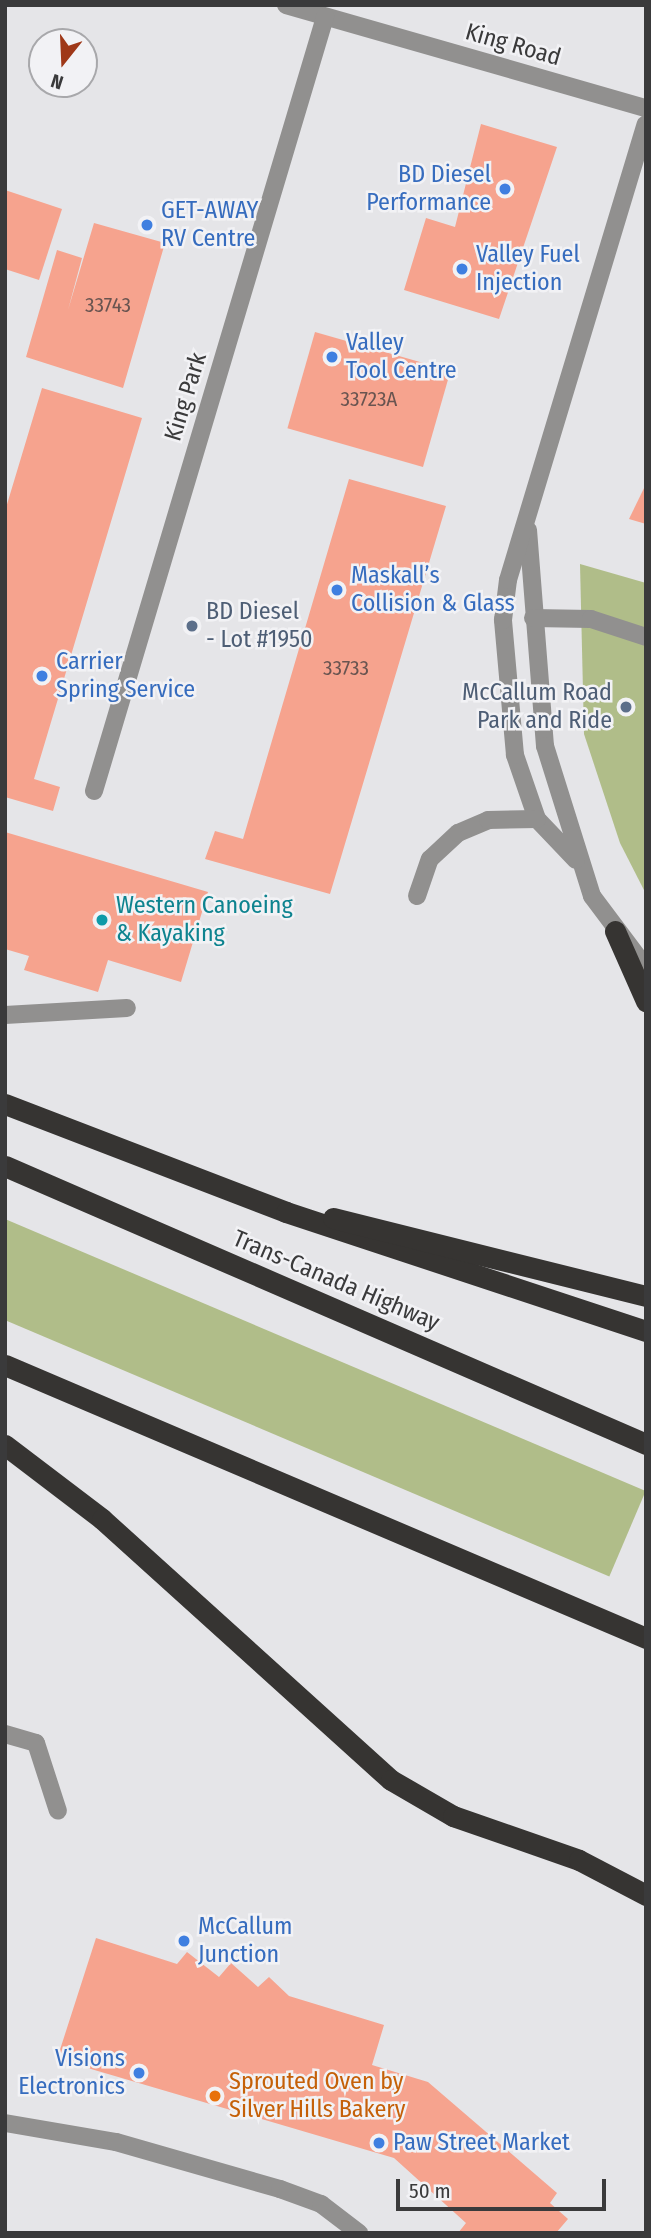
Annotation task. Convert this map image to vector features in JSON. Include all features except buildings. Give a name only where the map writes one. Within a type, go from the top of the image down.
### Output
[{"type":"highway","points":[[615,931],[646,1002]]},
{"type":"highway","points":[[5,1104],[286,1212],[646,1331]]},
{"type":"highway","name":"Trans-Canada Highway","points":[[5,1166],[646,1444]]},
{"type":"highway","points":[[286,1212],[372,1224],[553,1277],[646,1296]]},
{"type":"highway","points":[[5,1365],[646,1638]]},
{"type":"highway","points":[[5,1445],[102,1519],[391,1780],[453,1816],[579,1860],[646,1895]]},
{"type":"street","name":"King Road","points":[[286,5],[646,108]]},
{"type":"street","name":"King Park","points":[[94,791],[325,17]]},
{"type":"street","points":[[576,860],[537,819],[516,755],[503,620],[508,580],[527,526],[646,124]]},
{"type":"street","points":[[527,526],[545,746],[576,860],[615,931],[646,968]]},
{"type":"street","points":[[533,618],[591,619],[646,637]]},
{"type":"street","points":[[417,896],[430,859],[458,833],[488,820],[537,819]]},
{"type":"street","points":[[5,1015],[127,1008]]},
{"type":"street","points":[[5,1734],[36,1743],[58,1811]]},
{"type":"street","points":[[5,2123],[116,2142],[279,2189],[321,2204],[359,2233]]},
{"type":"green space","points":[[580,564],[646,583],[646,894],[620,843],[584,734]]},
{"type":"green space","points":[[5,1219],[646,1491],[609,1577],[5,1320]]},
{"type":"place","name":"BD Diesel Performance","points":[[505,189]]},
{"type":"place","name":"GET-AWAY RV Centre","points":[[147,225]]},
{"type":"place","name":"Valley Fuel Injection","points":[[462,269]]},
{"type":"place","name":"Valley Tool Centre","points":[[332,357]]},
{"type":"place","name":"Maskall’s Collision & Glass","points":[[337,590]]},
{"type":"place","name":"BD Diesel - Lot #1950","points":[[192,626]]},
{"type":"place","name":"Carrier Spring Service","points":[[42,676]]},
{"type":"place","name":"McCallum Road Park and Ride","points":[[626,707]]},
{"type":"place","name":"Western Canoeing & Kayaking","points":[[102,920]]},
{"type":"place","name":"McCallum Junction","points":[[184,1941]]},
{"type":"place","name":"Visions Electronics","points":[[139,2073]]},
{"type":"place","name":"Sprouted Oven by Silver Hills Bakery","points":[[215,2096]]},
{"type":"place","name":"Paw Street Market","points":[[379,2143]]}]
